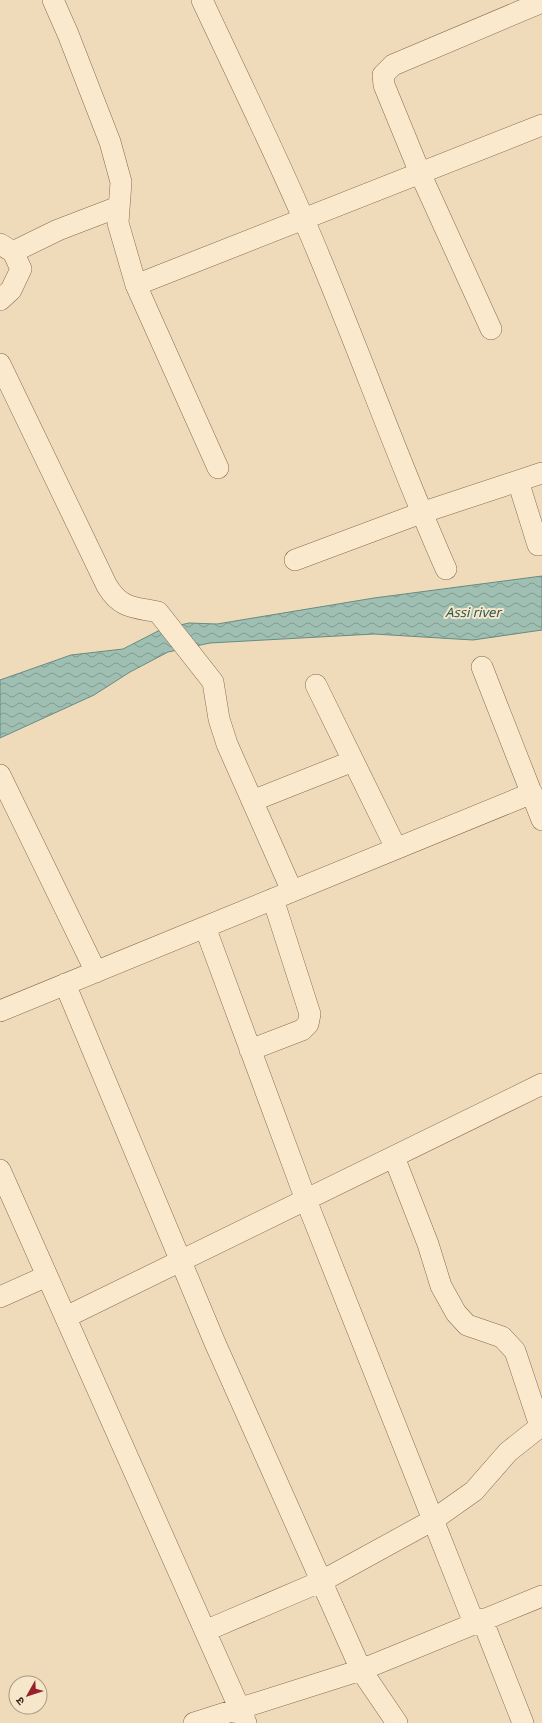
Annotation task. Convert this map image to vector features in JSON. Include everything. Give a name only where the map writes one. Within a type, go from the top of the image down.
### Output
[{"type":"street","points":[[53,0],[110,142],[121,182],[118,223],[136,285],[218,468]]},
{"type":"street","points":[[202,0],[304,220],[373,389],[421,513],[446,569]]},
{"type":"street","points":[[491,329],[420,173],[384,85],[383,75],[393,65],[542,2]]},
{"type":"street","points":[[136,285],[542,125]]},
{"type":"street","points":[[0,300],[11,290],[21,269],[6,248],[118,207]]},
{"type":"street","points":[[0,364],[114,598],[126,606],[158,612],[213,682],[219,719],[227,744],[292,892]]},
{"type":"street","points":[[295,560],[421,513],[542,473]]},
{"type":"street","points":[[518,481],[538,545]]},
{"type":"street","points":[[482,667],[542,820]]},
{"type":"street","points":[[316,685],[396,848]]},
{"type":"street","points":[[252,801],[353,761]]},
{"type":"street","points":[[0,775],[96,972]]},
{"type":"street","points":[[0,1011],[532,793]]},
{"type":"street","points":[[250,1050],[302,1030],[308,1024],[310,1014],[273,899]]},
{"type":"street","points":[[205,927],[306,1200],[433,1520],[523,1723]]},
{"type":"street","points":[[65,984],[215,1343],[361,1670],[397,1723]]},
{"type":"street","points":[[66,1317],[542,1084]]},
{"type":"street","points":[[206,1631],[322,1581],[433,1520],[474,1491],[508,1452],[541,1426],[515,1351],[502,1337],[467,1325],[456,1313],[441,1286],[428,1244],[394,1157]]},
{"type":"street","points":[[0,1170],[243,1715]]},
{"type":"street","points":[[0,1297],[47,1276]]},
{"type":"street","points":[[194,1723],[243,1715],[361,1670],[542,1596]]},
{"type":"water","name":"Assi river","points":[[542,576],[542,630],[473,640],[374,634],[210,643],[168,652],[130,672],[94,695],[0,738],[0,680],[71,655],[123,649],[162,629],[189,623],[217,624],[374,598]]}]
